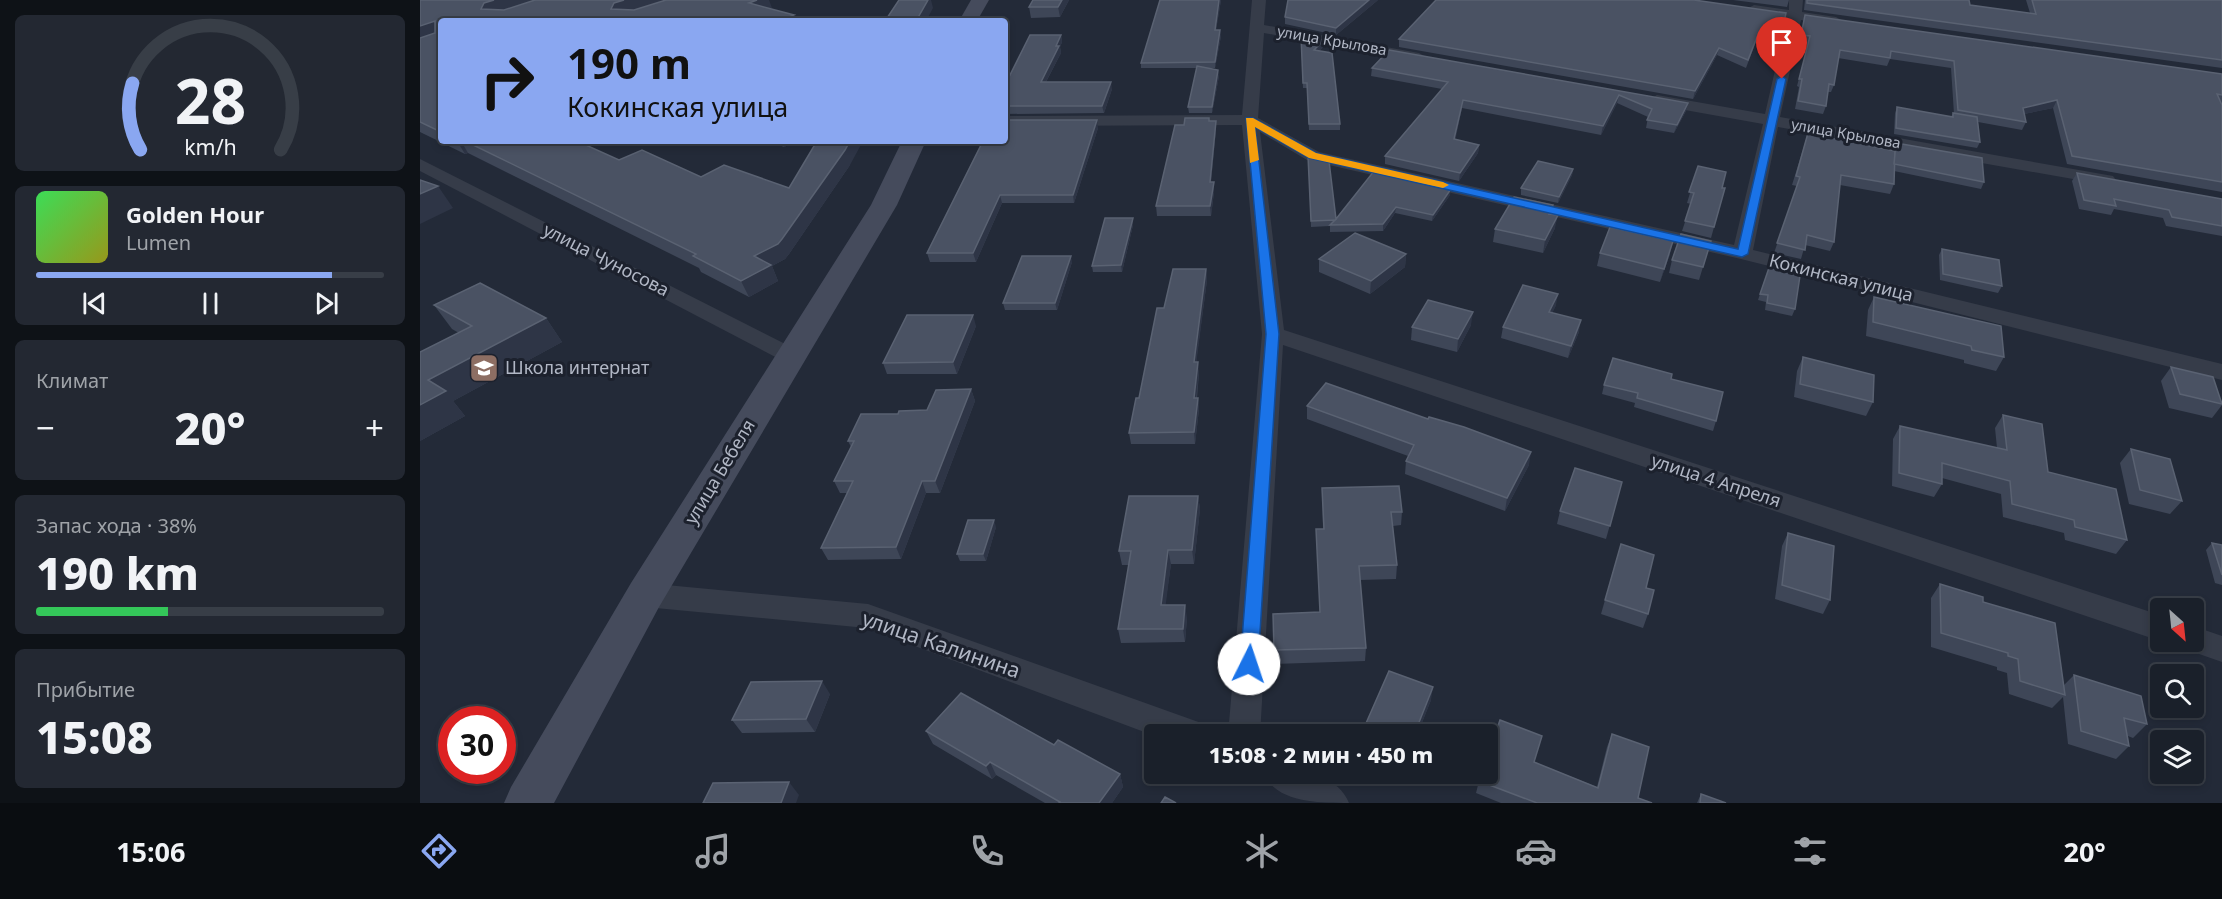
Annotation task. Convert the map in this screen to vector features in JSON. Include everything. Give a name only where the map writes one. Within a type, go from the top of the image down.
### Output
[{"type":"street","points":[[970,18],[980,0]]},
{"type":"street","points":[[1245,724],[1273,334],[1250,120],[1259,0]]},
{"type":"street","points":[[1741,8],[1795,8],[1854,23]]},
{"type":"street","points":[[1742,254],[1773,121],[1795,8]]},
{"type":"street","name":"улица Крылова","points":[[1257,28],[1433,60]]},
{"type":"street","name":"улица Крылова","points":[[1644,98],[2128,184]]},
{"type":"street","name":"Кокинская улица","points":[[1008,121],[1250,120],[1313,156],[1742,254],[2222,372]]},
{"type":"street","name":"улица Бебеля","points":[[528,803],[645,595],[884,205],[913,144]]},
{"type":"street","name":"улица Чуносова","points":[[420,165],[791,356]]},
{"type":"street","name":"улица 4 Апреля","points":[[1273,334],[2150,625]]},
{"type":"street","name":"улица Калинина","points":[[645,595],[868,616],[1162,724]]},
{"type":"street","points":[[2204,643],[2222,649]]},
{"type":"street","points":[[1298,784],[1332,803]]},
{"type":"building","points":[[420,0],[494,0],[484,3],[481,9],[504,10],[535,0],[624,0],[614,3],[611,9],[634,10],[666,0],[757,0],[749,3],[794,15],[786,18],[438,18],[438,131],[420,122],[420,38],[435,33],[435,21],[420,26]]},
{"type":"building","points":[[899,0],[928,0],[918,18],[887,18]]},
{"type":"building","points":[[1033,0],[1062,0],[1058,7],[1029,7]]},
{"type":"building","points":[[1160,0],[1219,0],[1215,30],[1220,30],[1215,62],[1141,63]]},
{"type":"building","points":[[1288,0],[1369,0],[1336,28],[1285,17]]},
{"type":"building","points":[[1436,0],[1694,0],[1786,13],[1782,32],[1762,29],[1759,32],[1748,60],[1719,48],[1695,91],[1399,39]]},
{"type":"building","points":[[1807,0],[1969,0],[1970,5],[2036,14],[2032,0],[2222,0],[2222,60],[1807,3]]},
{"type":"building","points":[[1805,15],[2222,74],[2222,95],[2217,94],[2222,105],[2222,182],[2072,156],[2057,100],[2023,108],[2026,122],[1958,110],[1954,61],[1891,51],[1890,58],[1840,50],[1834,85],[1829,84],[1826,106],[1798,101],[1802,79],[1799,79],[1810,36],[1801,35]]},
{"type":"building","points":[[1030,35],[1061,35],[1056,46],[1059,46],[1041,82],[1111,82],[1102,106],[1008,106],[1008,79]]},
{"type":"building","points":[[1301,36],[1324,40],[1314,50],[1332,53],[1340,124],[1309,124],[1307,83],[1303,83]]},
{"type":"building","points":[[1389,50],[1688,103],[1677,125],[1647,120],[1652,109],[1619,95],[1603,126],[1463,100],[1454,139],[1479,145],[1460,173],[1385,156],[1448,82],[1372,68]]},
{"type":"building","points":[[1197,66],[1218,70],[1212,107],[1188,107]]},
{"type":"building","points":[[1897,107],[1953,117],[1953,113],[1977,117],[1980,142],[1896,128]]},
{"type":"building","points":[[1185,118],[1209,118],[1209,121],[1216,121],[1210,182],[1214,182],[1210,206],[1156,206],[1175,125],[1184,125]]},
{"type":"building","points":[[1008,120],[1097,120],[1073,195],[1000,195],[973,253],[927,253],[982,144],[1008,144]]},
{"type":"building","points":[[1808,133],[1895,151],[1894,184],[1841,175],[1834,242],[1807,235],[1805,250],[1777,243],[1800,177],[1796,176]]},
{"type":"building","points":[[1896,143],[1982,158],[1984,182],[1894,164]]},
{"type":"building","points":[[471,144],[584,144],[619,160],[642,150],[701,177],[724,165],[789,188],[815,144],[848,144],[778,244],[754,256],[771,265],[741,281],[693,256],[696,254]]},
{"type":"building","points":[[1308,156],[1329,161],[1336,219],[1374,171],[1451,189],[1433,215],[1396,207],[1383,224],[1330,225],[1335,220],[1311,221]]},
{"type":"building","points":[[1538,161],[1573,169],[1559,197],[1521,188]]},
{"type":"building","points":[[1698,166],[1726,172],[1722,188],[1725,188],[1714,227],[1685,221],[1694,193],[1689,192]]},
{"type":"building","points":[[2077,173],[2222,199],[2222,226],[2172,217],[2169,210],[2114,199],[2116,206],[2084,200]]},
{"type":"building","points":[[420,180],[438,186],[420,194]]},
{"type":"building","points":[[1514,197],[1553,205],[1549,214],[1558,215],[1545,240],[1495,229]]},
{"type":"building","points":[[1105,218],[1133,218],[1121,265],[1092,266]]},
{"type":"building","points":[[1610,227],[1673,241],[1664,269],[1600,253]]},
{"type":"building","points":[[1355,233],[1406,254],[1371,281],[1319,259]]},
{"type":"building","points":[[1681,234],[1711,241],[1703,267],[1672,260]]},
{"type":"building","points":[[1942,249],[1999,260],[2002,286],[1943,274]]},
{"type":"building","points":[[1022,256],[1071,256],[1055,303],[1003,303]]},
{"type":"building","points":[[1771,262],[1801,269],[1795,309],[1767,303],[1768,295],[1760,294]]},
{"type":"building","points":[[1173,269],[1206,269],[1194,362],[1198,362],[1194,398],[1198,398],[1194,432],[1129,433],[1136,398],[1139,398],[1157,308],[1164,308]]},
{"type":"building","points":[[480,283],[546,318],[428,380],[446,391],[420,405],[420,352],[472,326],[434,305]]},
{"type":"building","points":[[1523,285],[1558,294],[1549,312],[1581,320],[1571,346],[1503,327]]},
{"type":"building","points":[[1874,297],[2001,326],[2004,357],[1972,350],[1971,346],[1873,322]]},
{"type":"building","points":[[1428,300],[1473,312],[1458,339],[1412,327]]},
{"type":"building","points":[[907,315],[973,315],[953,362],[883,363]]},
{"type":"building","points":[[1803,357],[1874,375],[1873,402],[1800,384]]},
{"type":"building","points":[[1613,358],[1672,374],[1671,379],[1723,392],[1716,421],[1637,398],[1638,393],[1604,385]]},
{"type":"building","points":[[2171,367],[2213,377],[2222,404],[2180,394]]},
{"type":"building","points":[[1326,383],[1428,419],[1429,417],[1464,427],[1531,452],[1507,498],[1406,461],[1414,445],[1307,406]]},
{"type":"building","points":[[971,389],[935,481],[922,481],[896,547],[821,548],[853,481],[834,481],[854,441],[848,441],[861,414],[898,414],[899,411],[927,410],[936,390]]},
{"type":"building","points":[[2003,415],[2042,424],[2048,472],[2116,489],[2127,540],[2075,527],[2074,520],[2012,504],[2010,481],[1942,463],[1942,484],[1899,473],[1900,426],[2007,450]]},
{"type":"building","points":[[2131,449],[2170,459],[2182,501],[2140,490]]},
{"type":"building","points":[[1575,468],[1622,482],[1610,526],[1560,511]]},
{"type":"building","points":[[1399,486],[1402,512],[1391,512],[1397,565],[1359,566],[1366,648],[1274,650],[1273,614],[1320,612],[1316,529],[1324,529],[1322,488]]},
{"type":"building","points":[[1129,496],[1198,496],[1192,550],[1168,550],[1161,605],[1185,605],[1183,629],[1118,629],[1131,551],[1119,551]]},
{"type":"building","points":[[968,520],[994,520],[983,554],[957,554]]},
{"type":"building","points":[[1788,533],[1834,546],[1830,600],[1782,585]]},
{"type":"building","points":[[2212,543],[2222,545],[2222,575]]},
{"type":"building","points":[[1621,544],[1654,555],[1646,588],[1654,590],[1648,614],[1605,600]]},
{"type":"building","points":[[1940,584],[1983,597],[1983,602],[2055,623],[2065,695],[2020,681],[2018,659],[2008,656],[2008,653],[1941,633]]},
{"type":"building","points":[[1389,671],[1433,687],[1418,724],[1366,724]]},
{"type":"building","points":[[2074,675],[2141,696],[2147,724],[2124,718],[2129,746],[2081,731]]},
{"type":"building","points":[[822,681],[806,719],[732,720],[751,682]]},
{"type":"building","points":[[961,693],[1054,745],[1058,740],[1120,774],[1099,803],[1059,803],[990,762],[986,766],[926,731]]},
{"type":"building","points":[[1500,720],[1542,736],[1534,762],[1598,788],[1612,734],[1649,747],[1638,798],[1652,803],[1537,803],[1487,784],[1498,784],[1498,726]]},
{"type":"building","points":[[789,782],[781,803],[703,803],[713,783]]},
{"type":"building","points":[[1701,794],[1726,803],[1700,803]]},
{"type":"building","points":[[1165,797],[1176,803],[1161,803]]},
{"type":"slow traffic","points":[[1254,160],[1250,120],[1313,156],[1443,185]]},
{"type":"place","name":"Школа интернат","points":[[484,368]]},
{"type":"route","points":[[1249,664],[1273,334],[1250,120],[1313,156],[1742,254],[1782,79]]}]
